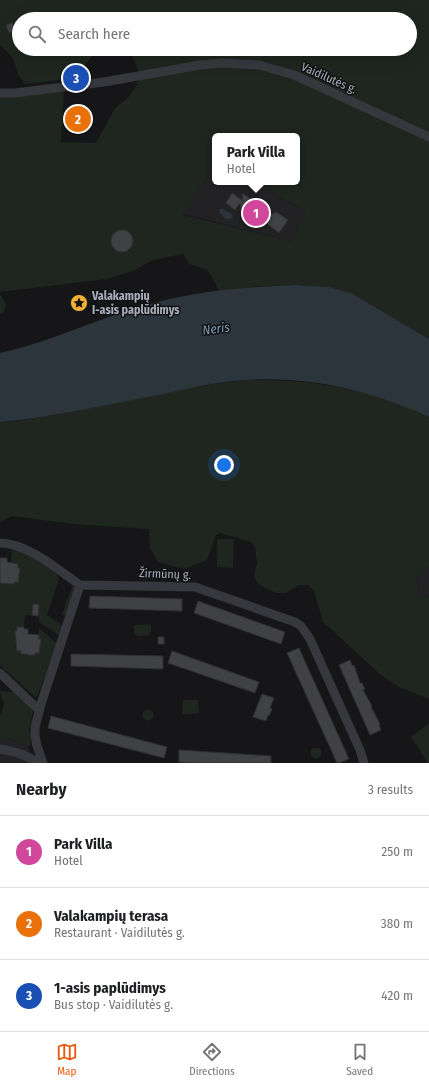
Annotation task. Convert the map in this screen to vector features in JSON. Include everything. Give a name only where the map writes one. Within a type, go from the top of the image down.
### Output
[{"type":"street","name":"Vaidilutės g.","points":[[0,93],[15,93],[104,82],[200,65],[246,63],[262,65],[294,75],[429,137]]},
{"type":"street","points":[[0,543],[12,545],[33,553],[80,585],[39,710],[35,727],[37,746],[43,763]]},
{"type":"street","name":"Žirmūnų g.","points":[[80,585],[194,587],[295,622],[301,626],[310,639],[360,750],[364,763]]},
{"type":"street","points":[[0,673],[39,710]]},
{"type":"street","points":[[0,749],[24,754],[39,763]]},
{"type":"shaded area","points":[[0,0],[429,0],[429,339],[353,294],[330,287],[295,285],[251,287],[219,291],[210,273],[205,269],[189,264],[183,254],[153,260],[133,271],[107,279],[0,292],[0,96],[64,90],[61,142],[96,143],[115,108],[128,98],[137,85],[139,73],[133,56],[417,56],[417,12],[12,12],[12,56],[93,56],[78,73],[67,79],[25,84],[19,76],[13,58],[0,45]],"holes":[[[212,133],[300,133],[300,185],[257,185],[305,211],[291,241],[183,215],[212,169]]]},
{"type":"shaded area","points":[[212,169],[212,185],[257,185],[305,211],[291,241],[183,214]]},
{"type":"shaded area","points":[[0,294],[6,304],[4,312],[0,315]]},
{"type":"shaded area","points":[[244,380],[282,380],[356,390],[392,401],[429,417],[429,567],[416,576],[419,595],[429,597],[429,699],[399,687],[381,675],[323,622],[314,591],[308,585],[299,585],[286,593],[277,593],[257,583],[254,575],[257,564],[255,547],[251,542],[221,533],[216,535],[207,560],[184,569],[158,562],[150,548],[149,529],[74,524],[12,516],[0,522],[0,422],[61,414],[183,389]]},
{"type":"shaded area","points":[[217,539],[234,539],[233,568],[217,567]]},
{"type":"shaded area","points":[[12,550],[31,555],[57,574],[59,579],[47,615],[63,626],[60,636],[39,622],[38,616],[25,615],[24,627],[18,627],[17,631],[15,631],[17,651],[21,651],[21,654],[35,655],[35,653],[39,653],[41,640],[39,639],[39,628],[57,644],[37,697],[35,697],[0,665],[0,583],[14,584],[14,582],[18,582],[20,575],[20,569],[18,568],[17,564],[11,562]]},
{"type":"shaded area","points":[[429,567],[429,597],[419,595],[416,575]]},
{"type":"shaded area","points":[[72,587],[75,587],[66,615],[63,615],[62,614]]},
{"type":"shaded area","points":[[151,624],[151,632],[147,636],[139,636],[134,634],[134,625]]},
{"type":"shaded area","points":[[0,691],[14,692],[32,709],[33,711],[29,729],[31,745],[28,746],[7,738],[0,738],[0,715],[2,714],[4,701],[2,701]]},
{"type":"shaded area","points":[[183,700],[198,700],[199,713],[182,715]]},
{"type":"shaded area","points":[[146,710],[150,710],[152,711],[152,719],[146,720],[143,717],[143,713]]},
{"type":"shaded area","points":[[429,723],[429,763],[427,763],[411,737]]},
{"type":"shaded area","points":[[0,738],[7,738],[28,746],[33,763],[0,763]]},
{"type":"shaded area","points":[[314,748],[318,748],[320,749],[320,757],[314,758],[311,755],[311,751]]},
{"type":"water","points":[[220,209],[224,209],[231,213],[233,217],[226,219],[219,213]]},
{"type":"water","name":"Neris","points":[[295,285],[330,287],[353,294],[429,339],[429,417],[407,407],[362,392],[316,383],[269,379],[234,381],[194,387],[62,414],[0,422],[0,353],[35,344],[121,313],[158,302],[216,291]]},
{"type":"building","points":[[12,23],[12,32],[9,33],[6,25]]},
{"type":"building","points":[[73,110],[84,111],[83,129],[72,128]]},
{"type":"building","points":[[232,193],[243,201],[242,193],[272,214],[276,212],[288,220],[279,233],[266,223],[262,228],[244,215],[242,218],[240,203],[235,210],[226,203]]},
{"type":"building","points":[[122,230],[130,233],[133,241],[130,249],[122,252],[114,249],[111,241],[114,233]]},
{"type":"building","points":[[0,558],[7,558],[7,562],[18,564],[18,568],[20,568],[18,582],[14,582],[14,584],[0,583]]},
{"type":"building","points":[[90,596],[182,599],[182,611],[89,608]]},
{"type":"building","points":[[198,601],[285,632],[281,644],[194,613]]},
{"type":"building","points":[[33,604],[39,605],[38,616],[32,615]]},
{"type":"building","points":[[17,627],[24,627],[24,629],[28,629],[28,634],[39,635],[39,639],[41,639],[39,653],[35,653],[35,655],[28,655],[21,654],[21,651],[17,651],[15,631],[17,631]]},
{"type":"building","points":[[158,637],[164,637],[164,644],[158,644]]},
{"type":"building","points":[[299,648],[349,759],[339,763],[337,763],[287,653]]},
{"type":"building","points":[[172,651],[259,682],[255,693],[168,663]]},
{"type":"building","points":[[71,654],[163,656],[163,669],[71,666]]},
{"type":"building","points":[[350,660],[352,666],[354,665],[360,683],[362,683],[365,689],[363,690],[380,724],[381,730],[370,735],[339,665]]},
{"type":"building","points":[[262,694],[274,698],[270,708],[272,709],[266,721],[253,717]]},
{"type":"building","points":[[51,716],[167,747],[164,758],[48,728]]},
{"type":"building","points":[[179,750],[271,756],[271,763],[179,762]]},
{"type":"place","name":"1-asis paplūdimys","points":[[76,78]]},
{"type":"place","name":"Valakampių terasa","points":[[78,119]]},
{"type":"place","name":"Park Villa","points":[[256,213]]},
{"type":"place","name":"Valakampių I-asis paplūdimys","points":[[79,303]]}]
